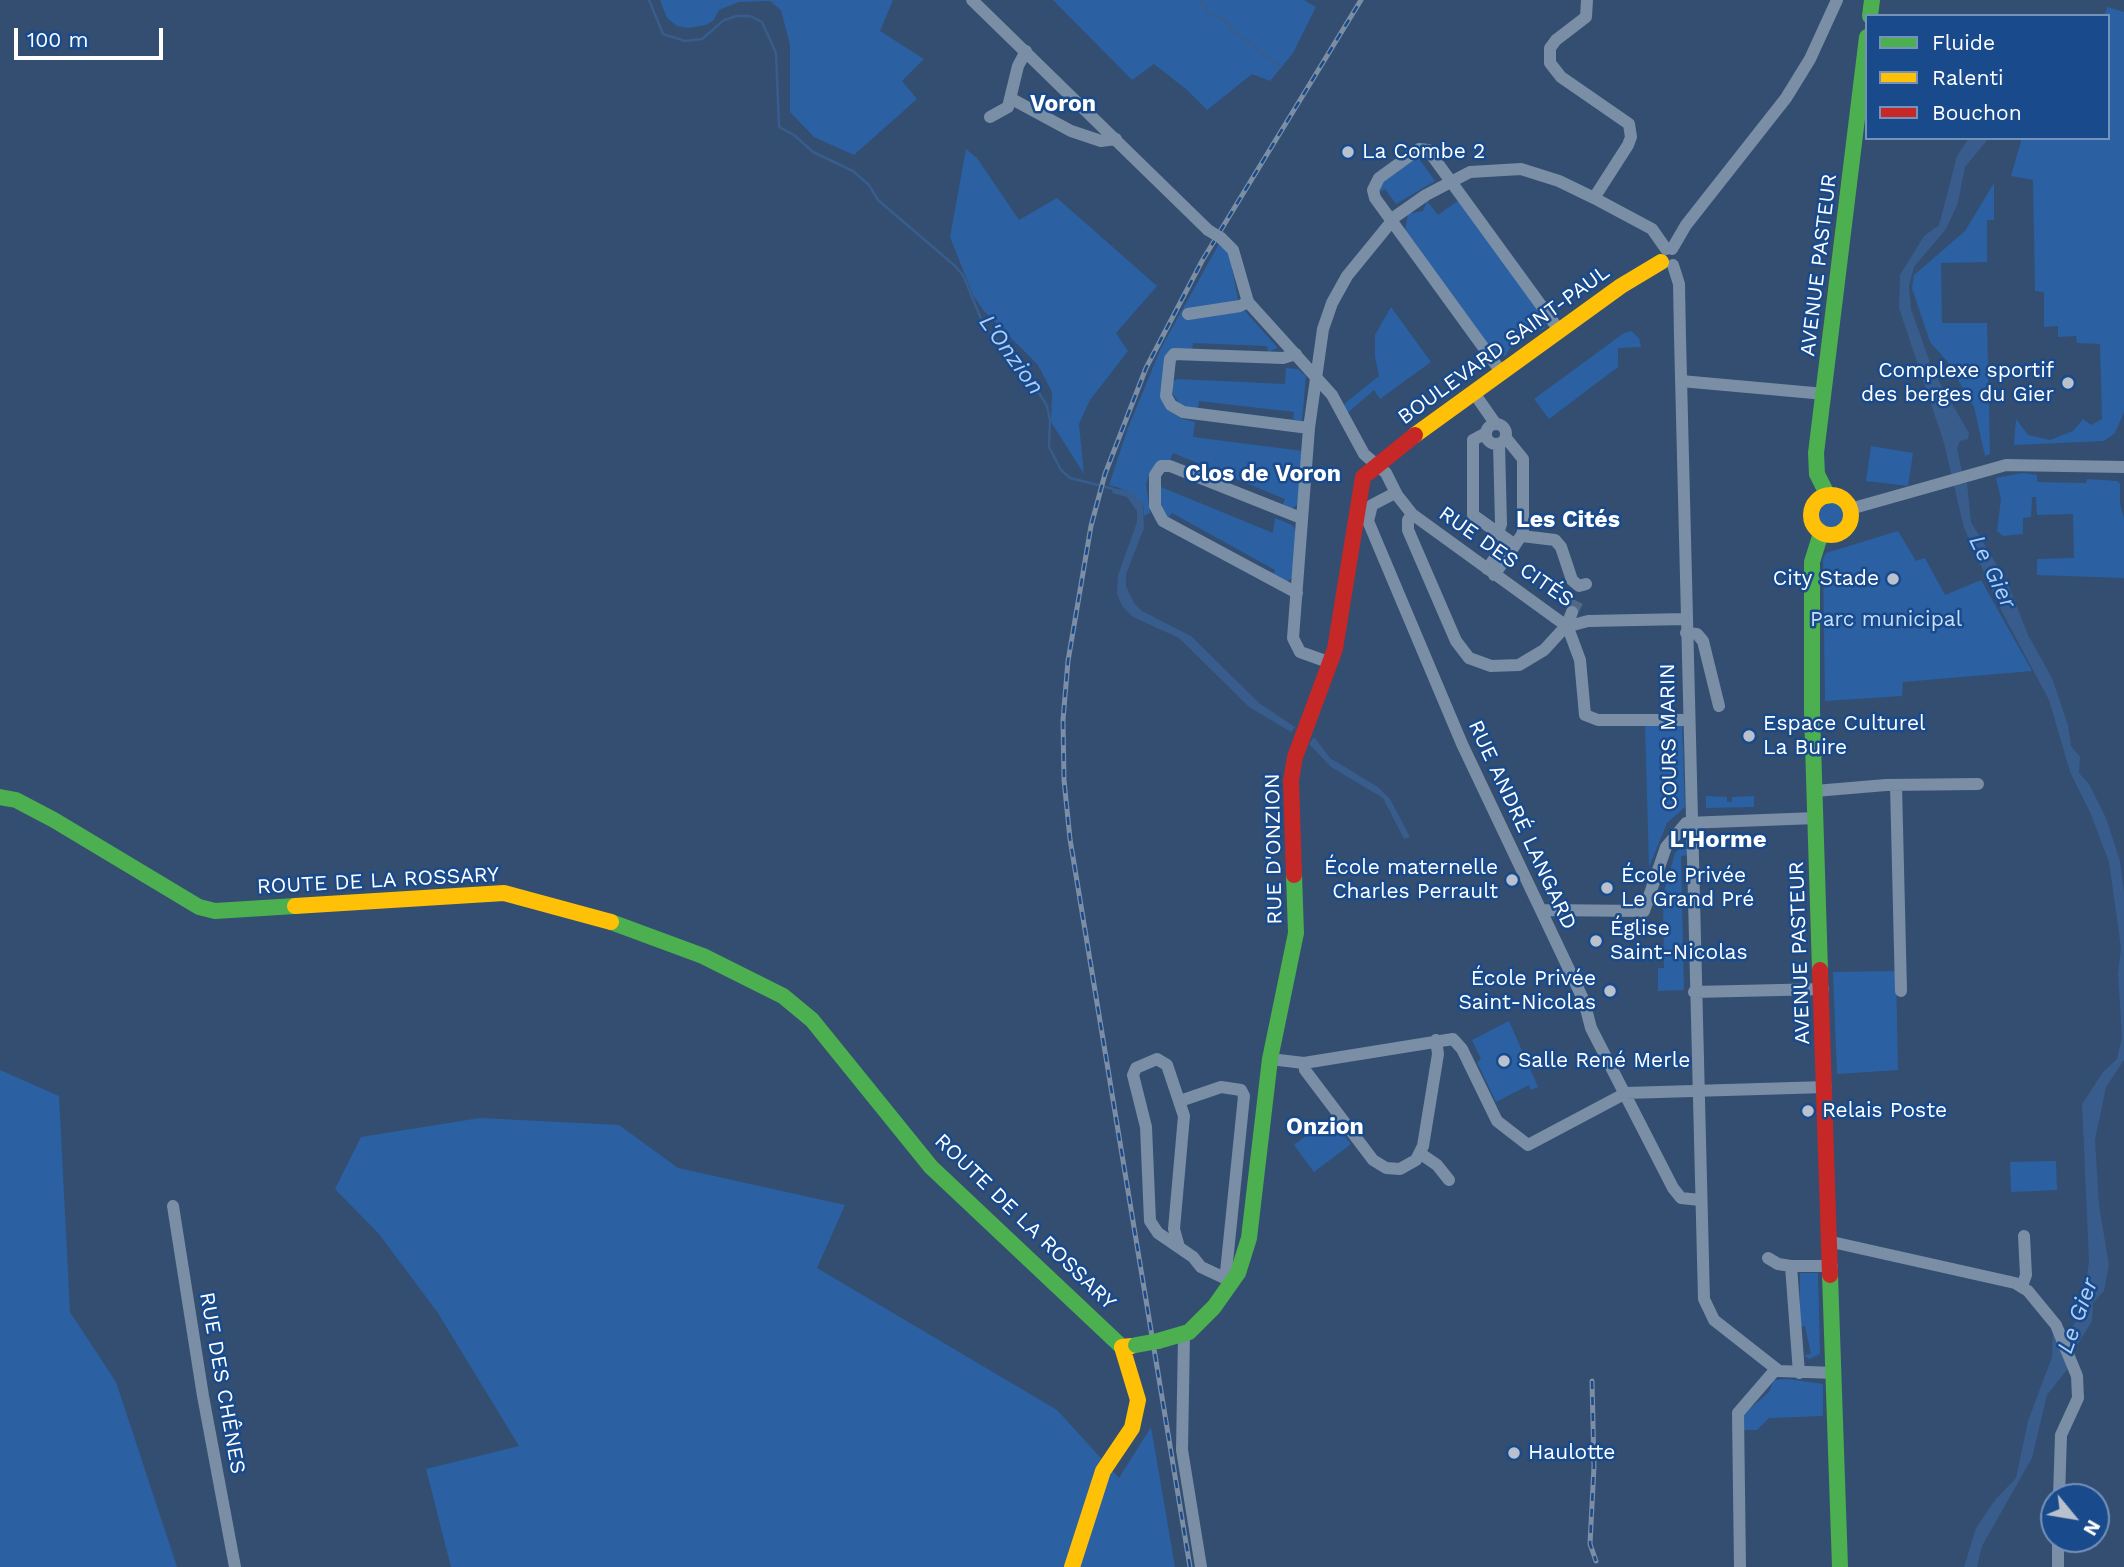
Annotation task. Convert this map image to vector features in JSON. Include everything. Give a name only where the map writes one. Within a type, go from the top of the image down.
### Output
[{"type":"street","points":[[972,0],[1116,139],[1189,215],[1233,250],[1248,302],[1240,306],[1188,314]]},
{"type":"street","points":[[1587,0],[1586,17],[1556,40],[1549,56],[1554,70],[1561,77],[1623,118],[1631,130],[1628,145],[1594,198]]},
{"type":"street","points":[[1331,663],[1306,656],[1294,644],[1301,518],[1309,428],[1323,329],[1332,303],[1363,252],[1391,220],[1450,181],[1485,169],[1521,169],[1559,181],[1652,229],[1668,256],[1686,225],[1787,98],[1810,59],[1837,0]]},
{"type":"street","points":[[990,117],[1006,110],[1018,66],[1026,51]]},
{"type":"street","name":"AVENUE PASTEUR","points":[[1828,496],[1819,480],[1816,463],[1865,54]]},
{"type":"street","points":[[1010,98],[1071,131],[1101,141],[1116,139]]},
{"type":"street","points":[[1502,373],[1375,198],[1374,186],[1379,178],[1419,149],[1428,150],[1559,330]]},
{"type":"street","name":"BOULEVARD SAINT-PAUL","points":[[1374,465],[1559,330],[1668,256]]},
{"type":"street","name":"COURS MARIN","points":[[1668,256],[1678,284],[1694,992],[1705,1307],[1714,1320],[1776,1369],[1799,1373],[1835,1373]]},
{"type":"street","name":"RUE DES CITÉS","points":[[1248,302],[1341,408],[1360,447],[1374,465],[1386,473],[1395,493],[1412,514],[1543,612],[1569,618],[1686,618]]},
{"type":"street","points":[[1296,354],[1283,358],[1174,354],[1170,359],[1166,396],[1171,405],[1183,412],[1309,428]]},
{"type":"street","points":[[1681,381],[1825,394]]},
{"type":"street","points":[[1474,393],[1490,428]]},
{"type":"street","points":[[1511,539],[1501,524],[1504,427],[1490,428],[1472,440],[1473,515],[1511,539],[1555,540],[1561,547],[1572,580],[1582,589]]},
{"type":"street","points":[[1490,572],[1511,539],[1523,495],[1523,459],[1502,441]]},
{"type":"street","points":[[1850,509],[2014,464],[2124,467]]},
{"type":"street","name":"RUE D'ONZION","points":[[1184,1335],[1202,1320],[1231,1281],[1244,1258],[1253,1219],[1270,1059],[1296,933],[1291,786],[1304,735],[1331,663],[1349,569],[1360,485],[1374,465]]},
{"type":"street","points":[[1297,593],[1163,521],[1155,506],[1155,475],[1161,466],[1170,466],[1301,518]]},
{"type":"street","name":"RUE ANDRÉ LANGARD","points":[[1395,493],[1372,505],[1368,521],[1462,744],[1584,1001],[1591,1028],[1672,1188],[1681,1198],[1700,1200]]},
{"type":"street","points":[[1501,495],[1523,495]]},
{"type":"street","points":[[1828,496],[1840,498],[1850,509],[1851,519],[1845,530],[1833,536],[1822,533],[1812,524],[1811,512],[1817,501],[1828,496]]},
{"type":"street","points":[[1412,514],[1408,520],[1408,530],[1456,641],[1469,657],[1490,666],[1519,665],[1544,650],[1569,618]]},
{"type":"street","name":"AVENUE PASTEUR","points":[[1822,533],[1814,553],[1812,585],[1815,791],[1832,1242],[1840,1567]]},
{"type":"street","points":[[1569,618],[1580,660],[1585,715],[1598,720],[1688,720]]},
{"type":"street","points":[[1686,633],[1697,634],[1703,641],[1718,706]]},
{"type":"street","points":[[1815,791],[1896,785],[1978,784]]},
{"type":"street","points":[[1896,785],[1901,990]]},
{"type":"street","name":"ROUTE DE LA ROSSARY","points":[[0,797],[16,800],[54,820],[207,909],[378,903],[504,893],[550,903],[624,926],[703,957],[772,990],[812,1020],[931,1167],[1129,1346]]},
{"type":"street","points":[[1542,910],[1644,911],[1666,846],[1680,827],[1690,823],[1816,818]]},
{"type":"street","points":[[1694,992],[1823,989]]},
{"type":"street","points":[[1270,1059],[1304,1063],[1453,1039],[1460,1044],[1497,1121],[1525,1144],[1531,1144],[1626,1093],[1826,1087]]},
{"type":"street","points":[[1304,1063],[1305,1070],[1373,1160],[1386,1168],[1400,1169],[1421,1154],[1438,1054],[1436,1040]]},
{"type":"street","points":[[1179,1247],[1174,1230],[1184,1124],[1180,1101],[1165,1062],[1157,1059],[1133,1071],[1146,1127],[1150,1221],[1158,1233],[1201,1267],[1231,1281]]},
{"type":"street","points":[[1180,1101],[1221,1087],[1241,1090],[1244,1096],[1226,1272],[1231,1281]]},
{"type":"street","points":[[1421,1154],[1437,1164],[1449,1180]]},
{"type":"street","name":"RUE DES CHÊNES","points":[[173,1206],[203,1396],[235,1567]]},
{"type":"street","points":[[2022,1286],[2026,1275],[2024,1236]]},
{"type":"street","points":[[1832,1242],[2022,1286],[2056,1325],[2074,1363],[2078,1398],[2061,1435],[2059,1483]]},
{"type":"street","points":[[1768,1258],[1778,1264],[1791,1266],[1832,1266]]},
{"type":"street","points":[[1791,1266],[1799,1373]]},
{"type":"street","points":[[1072,1567],[1103,1471],[1132,1428],[1138,1401],[1129,1346],[1184,1335],[1182,1450],[1202,1567]]},
{"type":"street","points":[[1740,1567],[1738,1413],[1776,1369]]},
{"type":"green space","points":[[660,0],[893,0],[880,31],[924,59],[902,81],[917,99],[854,155],[814,137],[790,112],[790,45],[781,10],[770,1],[739,2],[719,10],[713,21],[706,25],[688,28],[677,26],[667,18]]},
{"type":"green space","points":[[1053,0],[1304,0],[1316,7],[1293,53],[1270,81],[1252,74],[1207,110],[1154,64],[1132,80]]},
{"type":"green space","points":[[2108,7],[2124,12],[2124,412],[2115,433],[2104,441],[2014,445],[2016,419],[2028,435],[2050,440],[2073,431],[2083,419],[2091,425],[2102,419],[2100,344],[2077,343],[2076,336],[2058,337],[2058,326],[2044,327],[2044,292],[2035,291],[2033,180],[2011,176],[2021,140],[2110,140],[2110,14],[2104,14]]},
{"type":"green space","points":[[966,149],[977,158],[1019,220],[1057,198],[1157,286],[1116,333],[1128,351],[1090,400],[1079,424],[1084,474],[1051,422],[1052,392],[1038,365],[984,311],[973,295],[950,237]]},
{"type":"green space","points":[[1419,153],[1426,155],[1420,160],[1435,181],[1396,204],[1385,189],[1378,193],[1380,183]]},
{"type":"green space","points":[[1994,183],[1994,220],[1987,220],[1987,262],[1941,263],[1942,323],[1987,323],[1990,454],[1985,456],[1974,407],[1947,361],[1930,342],[1912,288],[1914,275],[1965,231]]},
{"type":"green space","points":[[1459,200],[1545,319],[1544,329],[1528,332],[1516,339],[1505,356],[1496,356],[1405,231],[1408,214],[1423,211],[1427,201],[1438,215]]},
{"type":"green space","points":[[1220,242],[1229,252],[1238,300],[1183,312],[1184,319],[1244,310],[1278,348],[1268,352],[1267,346],[1193,343],[1192,351],[1172,350],[1168,410],[1180,418],[1195,422],[1193,437],[1303,451],[1297,505],[1292,509],[1282,506],[1285,499],[1173,453],[1170,460],[1157,463],[1150,472],[1146,484],[1150,513],[1144,516],[1143,503],[1120,488],[1109,485],[1128,428],[1161,348]]},
{"type":"green space","points":[[1391,307],[1431,362],[1380,399],[1374,390],[1346,414],[1344,404],[1379,376],[1375,357],[1375,335]]},
{"type":"green space","points":[[1631,331],[1639,338],[1641,347],[1618,348],[1618,367],[1549,419],[1534,399],[1624,333]]},
{"type":"green space","points":[[1286,368],[1298,369],[1306,376],[1302,421],[1293,419],[1294,412],[1199,401],[1198,409],[1182,407],[1173,394],[1173,382],[1177,379],[1285,384]]},
{"type":"green space","points":[[1871,446],[1913,453],[1908,486],[1866,481]]},
{"type":"green space","points":[[2023,473],[2037,475],[2037,482],[2086,483],[2087,479],[2117,481],[2120,484],[2120,504],[2124,518],[2124,578],[2037,575],[2037,559],[2074,558],[2073,514],[2037,515],[2036,497],[2032,497],[2031,517],[2023,518],[2023,534],[2003,536],[1997,531],[2001,499],[1996,478]]},
{"type":"green space","points":[[1161,487],[1273,533],[1275,518],[1292,525],[1296,531],[1292,578],[1286,582],[1272,577],[1275,570],[1172,513],[1167,519],[1158,496]]},
{"type":"green space","points":[[1832,503],[1841,507],[1845,516],[1841,525],[1832,529],[1823,525],[1819,516],[1823,507]]},
{"type":"green space","name":"Parc municipal","points":[[1898,531],[1916,561],[1925,558],[1945,595],[1981,580],[2032,671],[1903,682],[1902,696],[1825,701],[1823,559],[1826,553]]},
{"type":"green space","points":[[1682,724],[1685,807],[1667,823],[1649,867],[1645,725]]},
{"type":"green space","points":[[1706,796],[1727,797],[1727,802],[1732,802],[1732,797],[1754,796],[1754,807],[1706,808]]},
{"type":"green space","points":[[1679,849],[1689,849],[1689,855],[1681,856],[1684,990],[1658,991],[1658,968],[1664,968],[1663,895],[1675,853]]},
{"type":"green space","points":[[1896,971],[1898,1070],[1837,1074],[1833,972]]},
{"type":"green space","name":"Salle René Merle","points":[[1509,1021],[1538,1087],[1531,1090],[1529,1085],[1496,1102],[1477,1062],[1481,1059],[1472,1040]]},
{"type":"green space","points":[[0,1070],[59,1096],[70,1312],[116,1382],[177,1567],[0,1567]]},
{"type":"green space","points":[[1330,1117],[1351,1144],[1314,1172],[1294,1145]]},
{"type":"green space","points":[[480,1118],[619,1125],[678,1168],[845,1205],[817,1268],[1057,1410],[1119,1478],[1151,1427],[1175,1567],[451,1567],[426,1469],[519,1446],[438,1313],[379,1234],[335,1189],[361,1137]]},
{"type":"green space","points":[[2056,1161],[2057,1190],[2011,1192],[2010,1162]]},
{"type":"green space","points":[[1800,1273],[1818,1273],[1820,1354],[1809,1359],[1804,1355],[1811,1354],[1805,1326],[1797,1327],[1800,1315]]},
{"type":"green space","points":[[1774,1380],[1823,1384],[1823,1416],[1769,1418],[1757,1430],[1744,1430],[1744,1414],[1769,1392]]},
{"type":"water","name":"Le Gier","points":[[1968,140],[1987,140],[1965,167],[1958,203],[1946,229],[1914,267],[1909,286],[1911,309],[1933,371],[1969,433],[1968,439],[1960,441],[1957,448],[1962,472],[1959,484],[1967,483],[1971,522],[2008,584],[2028,635],[2052,678],[2068,725],[2071,746],[2080,757],[2079,773],[2089,784],[2106,818],[2120,861],[2124,892],[2124,1060],[2106,1087],[2095,1140],[2099,1205],[2109,1265],[2104,1291],[2093,1303],[2092,1321],[2071,1355],[2065,1339],[2082,1311],[2089,1261],[2082,1104],[2103,1072],[2117,1059],[2122,1037],[2118,974],[2121,948],[2109,862],[2090,812],[2070,772],[2049,700],[2002,612],[1964,528],[1944,443],[1899,308],[1900,275],[1924,236],[1939,225],[1957,156]]},
{"type":"water","points":[[1113,488],[1131,491],[1143,503],[1144,528],[1126,574],[1126,586],[1134,603],[1142,611],[1191,636],[1259,703],[1295,727],[1291,732],[1249,707],[1179,638],[1133,617],[1122,606],[1117,593],[1118,575],[1137,522],[1137,511],[1127,497],[1112,493]]},
{"type":"water","points":[[1314,737],[1330,758],[1378,787],[1390,799],[1410,837],[1404,839],[1383,798],[1331,767],[1309,744]]},
{"type":"water","points":[[2053,1328],[2070,1366],[2047,1395],[2032,1458],[1982,1546],[1977,1567],[1964,1567],[1976,1528],[1995,1500],[2016,1478],[2028,1421],[2052,1357]]},
{"type":"waterway","name":"L'Onzion","points":[[649,0],[663,34],[685,41],[702,39],[724,20],[737,16],[750,16],[762,22],[776,53],[779,127],[794,135],[813,152],[853,171],[869,185],[878,200],[954,265],[963,275],[984,326],[1024,369],[1047,406],[1050,420],[1049,447],[1061,470],[1070,478],[1114,489]]},
{"type":"waterway","points":[[1200,0],[1209,13],[1227,22],[1232,30],[1281,67]]},
{"type":"tunnel","points":[[1572,612],[1579,598]]},
{"type":"railway","points":[[1190,1567],[1070,839],[1064,780],[1063,720],[1068,661],[1091,526],[1105,474],[1146,368],[1202,261],[1361,0]]},
{"type":"railway","points":[[1592,1381],[1594,1466],[1590,1544],[1596,1561]]},
{"type":"traffic: fast","points":[[1870,14],[1872,0]]},
{"type":"traffic: fast","points":[[1828,496],[1817,474],[1816,453],[1865,53]]},
{"type":"traffic: fast","points":[[1820,970],[1812,712],[1812,562],[1821,533]]},
{"type":"traffic: fast","points":[[0,797],[16,800],[54,820],[199,907],[215,911],[295,906]]},
{"type":"traffic: fast","points":[[1158,1341],[1189,1332],[1214,1307],[1238,1273],[1249,1238],[1270,1059],[1296,933],[1294,875]]},
{"type":"traffic: fast","points":[[611,922],[703,956],[783,996],[812,1020],[931,1167],[1122,1347]]},
{"type":"traffic: fast","points":[[1830,1275],[1840,1567]]},
{"type":"traffic: fast","points":[[1136,1345],[1158,1341]]},
{"type":"traffic: slow","points":[[1415,435],[1621,286],[1661,262]]},
{"type":"traffic: slow","points":[[1831,495],[1845,501],[1851,515],[1845,529],[1831,535],[1817,529],[1811,515],[1817,501],[1831,495]]},
{"type":"traffic: slow","points":[[295,906],[504,893],[611,922]]},
{"type":"traffic: slow","points":[[1072,1567],[1103,1471],[1132,1428],[1138,1400],[1122,1347],[1132,1346]]},
{"type":"traffic: jam","points":[[1294,875],[1291,780],[1295,757],[1335,649],[1363,477],[1415,435]]},
{"type":"traffic: jam","points":[[1820,970],[1830,1275]]},
{"type":"place","name":"La Combe 2","points":[[1348,152]]},
{"type":"place","name":"Complexe sportif des berges du Gier","points":[[2068,383]]},
{"type":"place","name":"City Stade","points":[[1893,579]]},
{"type":"place","name":"Espace Culturel La Buire","points":[[1749,736]]},
{"type":"place","name":"École maternelle Charles Perrault","points":[[1512,880]]},
{"type":"place","name":"École Privée Le Grand Pré","points":[[1607,888]]},
{"type":"place","name":"Église Saint-Nicolas","points":[[1596,941]]},
{"type":"place","name":"École Privée Saint-Nicolas","points":[[1610,991]]},
{"type":"place","name":"Salle René Merle","points":[[1504,1061]]},
{"type":"place","name":"Relais Poste","points":[[1808,1111]]},
{"type":"place","name":"Haulotte","points":[[1514,1453]]},
{"type":"district","name":"Voron","points":[[1063,104]]},
{"type":"district","name":"Clos de Voron","points":[[1263,474]]},
{"type":"district","name":"Les Cités","points":[[1568,520]]},
{"type":"district","name":"L'Horme","points":[[1718,840]]},
{"type":"district","name":"Onzion","points":[[1325,1127]]}]
